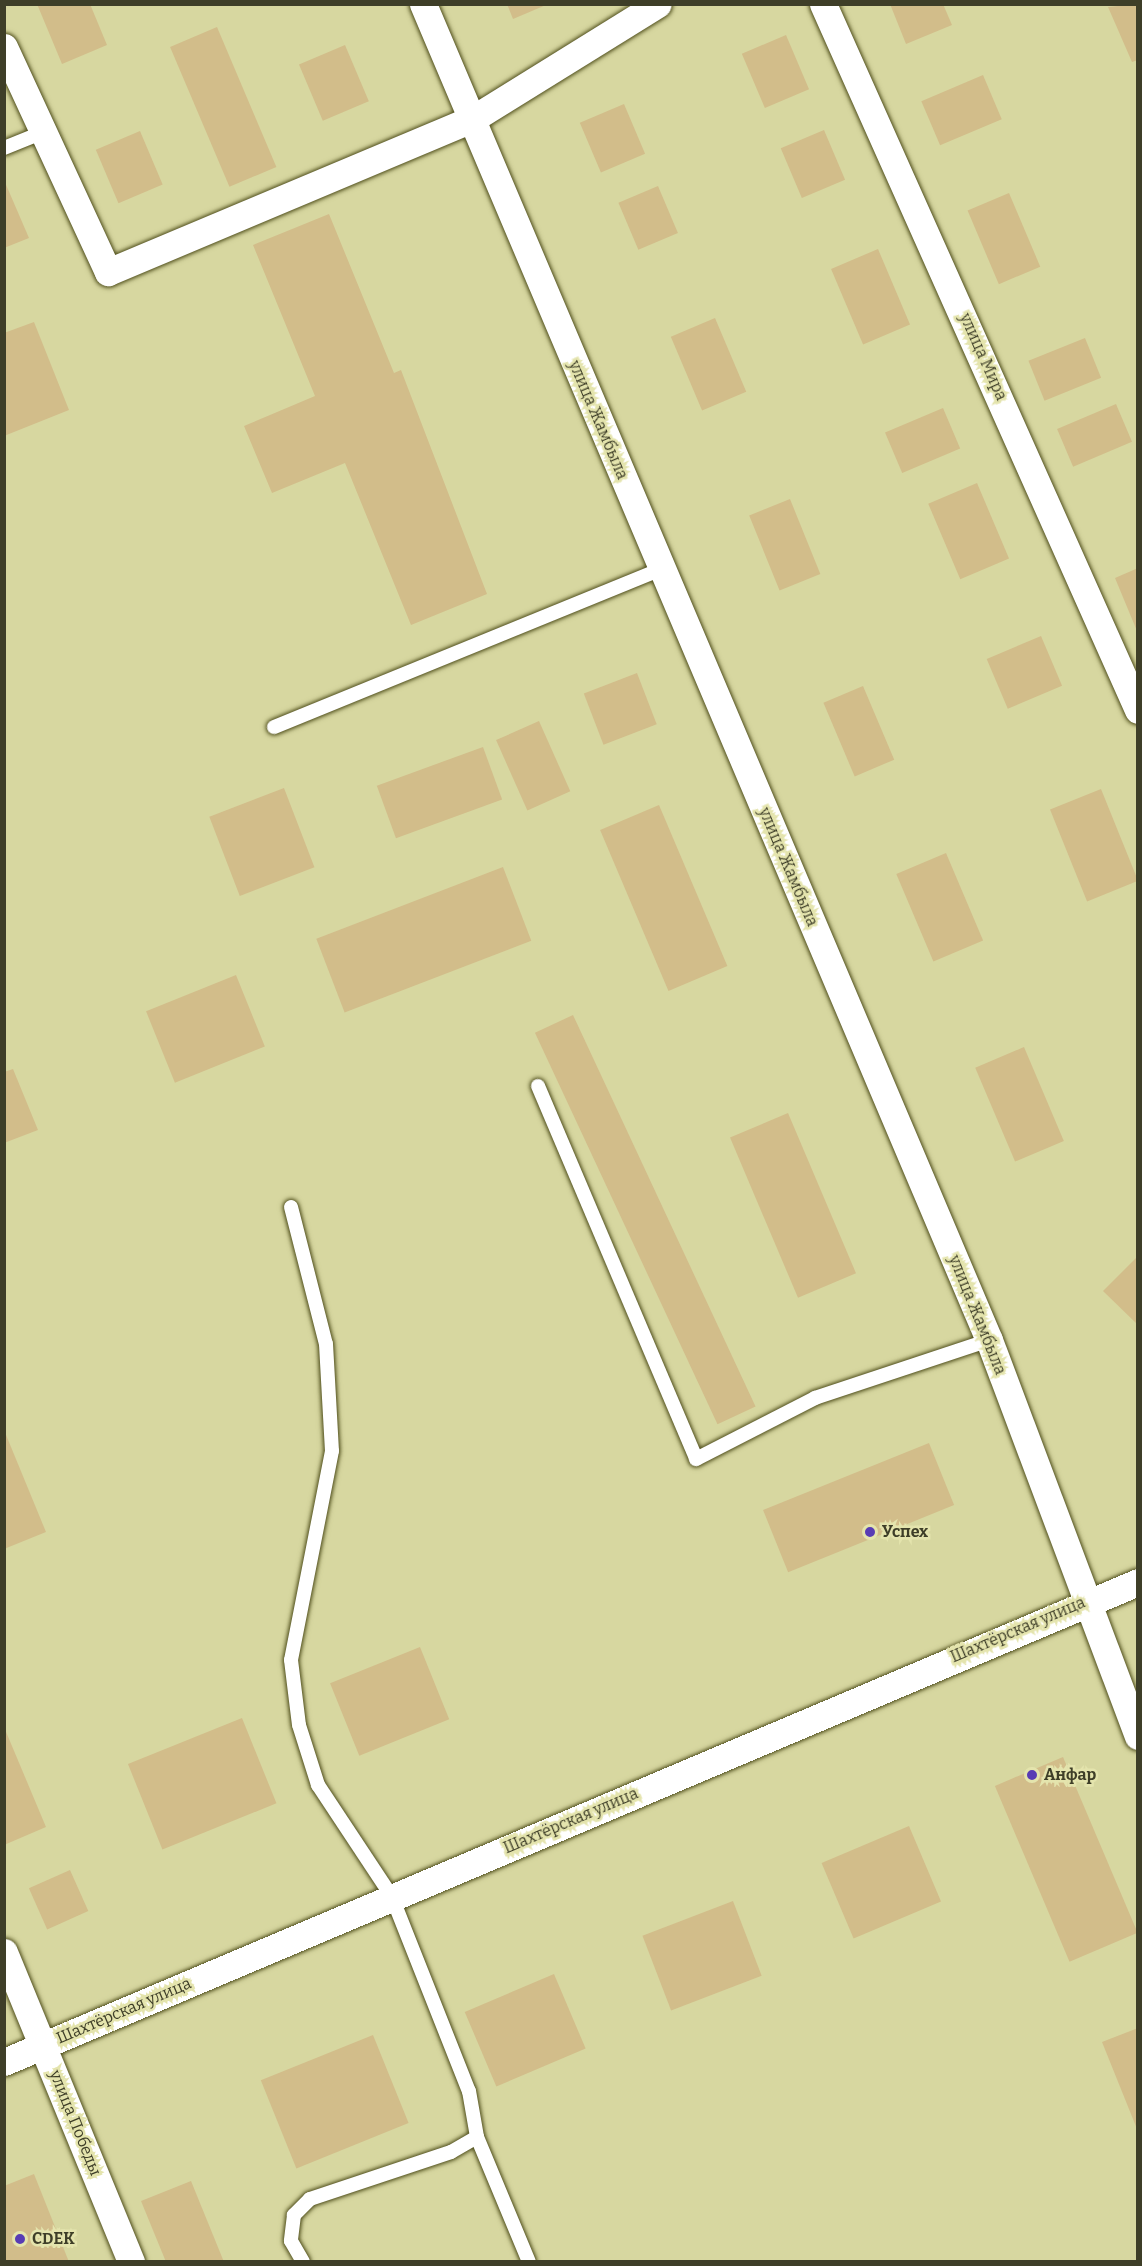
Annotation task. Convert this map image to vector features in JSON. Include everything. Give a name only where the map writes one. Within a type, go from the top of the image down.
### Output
[{"type":"street","name":"улица Жамбыла","points":[[423,4],[474,118],[661,569],[989,1340],[1084,1601],[1137,1736]]},
{"type":"street","points":[[4,47],[41,133],[108,272],[474,118],[658,4]]},
{"type":"street","name":"улица Мира","points":[[824,4],[1137,710]]},
{"type":"street","name":"Шахтёрская улица","points":[[4,2062],[1084,1601],[1137,1582]]},
{"type":"street","name":"улица Победы","points":[[4,1952],[131,2262]]},
{"type":"lane","points":[[4,148],[41,133]]},
{"type":"lane","points":[[274,727],[661,569]]},
{"type":"lane","points":[[538,1086],[696,1459],[815,1398],[989,1340]]},
{"type":"lane","points":[[291,1207],[326,1344],[332,1451],[291,1660],[299,1725],[318,1785],[392,1897],[469,2091],[477,2137],[530,2262]]},
{"type":"lane","points":[[303,2262],[291,2241],[294,2215],[310,2199],[451,2152],[477,2137]]},
{"type":"building","points":[[37,4],[90,4],[107,45],[62,64]]},
{"type":"building","points":[[507,4],[546,4],[546,5],[513,19]]},
{"type":"building","points":[[890,4],[943,4],[952,25],[906,44]]},
{"type":"building","points":[[1138,4],[1138,60],[1132,62],[1108,7]]},
{"type":"building","points":[[217,27],[276,167],[229,187],[170,47]]},
{"type":"building","points":[[786,35],[809,89],[765,108],[742,54]]},
{"type":"building","points":[[345,45],[369,101],[323,121],[299,65]]},
{"type":"building","points":[[983,75],[1002,119],[940,145],[921,101]]},
{"type":"building","points":[[624,104],[645,154],[601,172],[580,123]]},
{"type":"building","points":[[824,130],[845,180],[802,198],[781,148]]},
{"type":"building","points":[[140,131],[163,184],[118,203],[96,150]]},
{"type":"building","points":[[4,180],[29,238],[4,248]]},
{"type":"building","points":[[658,186],[678,233],[638,250],[618,203]]},
{"type":"building","points":[[1009,193],[1040,267],[999,284],[968,211]]},
{"type":"building","points":[[329,214],[394,373],[401,370],[487,594],[411,625],[345,463],[272,493],[244,426],[315,396],[253,245]]},
{"type":"building","points":[[878,249],[910,324],[863,344],[831,269]]},
{"type":"building","points":[[715,318],[746,392],[702,410],[671,337]]},
{"type":"building","points":[[34,322],[69,410],[4,436],[4,333]]},
{"type":"building","points":[[1085,338],[1101,378],[1045,401],[1028,361]]},
{"type":"building","points":[[1116,404],[1132,442],[1073,467],[1057,429]]},
{"type":"building","points":[[943,408],[960,449],[902,473],[885,433]]},
{"type":"building","points":[[977,483],[1009,558],[960,579],[928,504]]},
{"type":"building","points":[[790,499],[820,574],[780,591],[749,515]]},
{"type":"building","points":[[1138,568],[1138,631],[1137,631],[1115,578]]},
{"type":"building","points":[[1041,636],[1062,686],[1008,709],[987,659]]},
{"type":"building","points":[[637,673],[657,724],[603,745],[584,693]]},
{"type":"building","points":[[863,686],[894,760],[855,776],[823,703]]},
{"type":"building","points":[[539,721],[570,791],[527,810],[496,740]]},
{"type":"building","points":[[483,747],[502,800],[396,838],[377,786]]},
{"type":"building","points":[[284,788],[314,867],[240,896],[209,817]]},
{"type":"building","points":[[1101,789],[1138,881],[1087,901],[1050,810]]},
{"type":"building","points":[[659,805],[727,966],[668,991],[600,830]]},
{"type":"building","points":[[946,853],[983,940],[933,962],[896,874]]},
{"type":"building","points":[[503,867],[531,941],[345,1012],[316,939]]},
{"type":"building","points":[[236,975],[265,1046],[175,1083],[146,1011]]},
{"type":"building","points":[[573,1015],[756,1407],[718,1424],[535,1033]]},
{"type":"building","points":[[1024,1047],[1064,1141],[1015,1162],[975,1068]]},
{"type":"building","points":[[13,1069],[38,1130],[4,1143],[4,1072]]},
{"type":"building","points":[[788,1113],[856,1273],[798,1298],[730,1138]]},
{"type":"building","points":[[1138,1256],[1138,1325],[1103,1291]]},
{"type":"building","points":[[4,1430],[46,1532],[4,1549]]},
{"type":"building","points":[[929,1443],[954,1505],[788,1572],[763,1510]]},
{"type":"building","points":[[420,1647],[449,1719],[359,1756],[330,1683]]},
{"type":"building","points":[[242,1718],[276,1803],[162,1849],[128,1764]]},
{"type":"building","points":[[4,1727],[46,1827],[4,1845]]},
{"type":"building","points":[[1063,1757],[1138,1933],[1070,1962],[995,1786]]},
{"type":"building","points":[[909,1826],[941,1901],[854,1939],[822,1863]]},
{"type":"building","points":[[70,1870],[88,1911],[47,1929],[29,1888]]},
{"type":"building","points":[[733,1901],[762,1976],[671,2010],[642,1936]]},
{"type":"building","points":[[554,1974],[586,2049],[496,2086],[465,2012]]},
{"type":"building","points":[[1138,2028],[1138,2129],[1137,2129],[1102,2042]]},
{"type":"building","points":[[373,2035],[409,2123],[296,2168],[261,2080]]},
{"type":"building","points":[[34,2174],[69,2262],[4,2262],[4,2186]]},
{"type":"building","points":[[191,2181],[224,2262],[166,2262],[141,2201]]},
{"type":"place","name":"Успех","points":[[870,1532]]},
{"type":"place","name":"Анфар","points":[[1032,1775]]},
{"type":"place","name":"CDEK","points":[[20,2239]]}]
